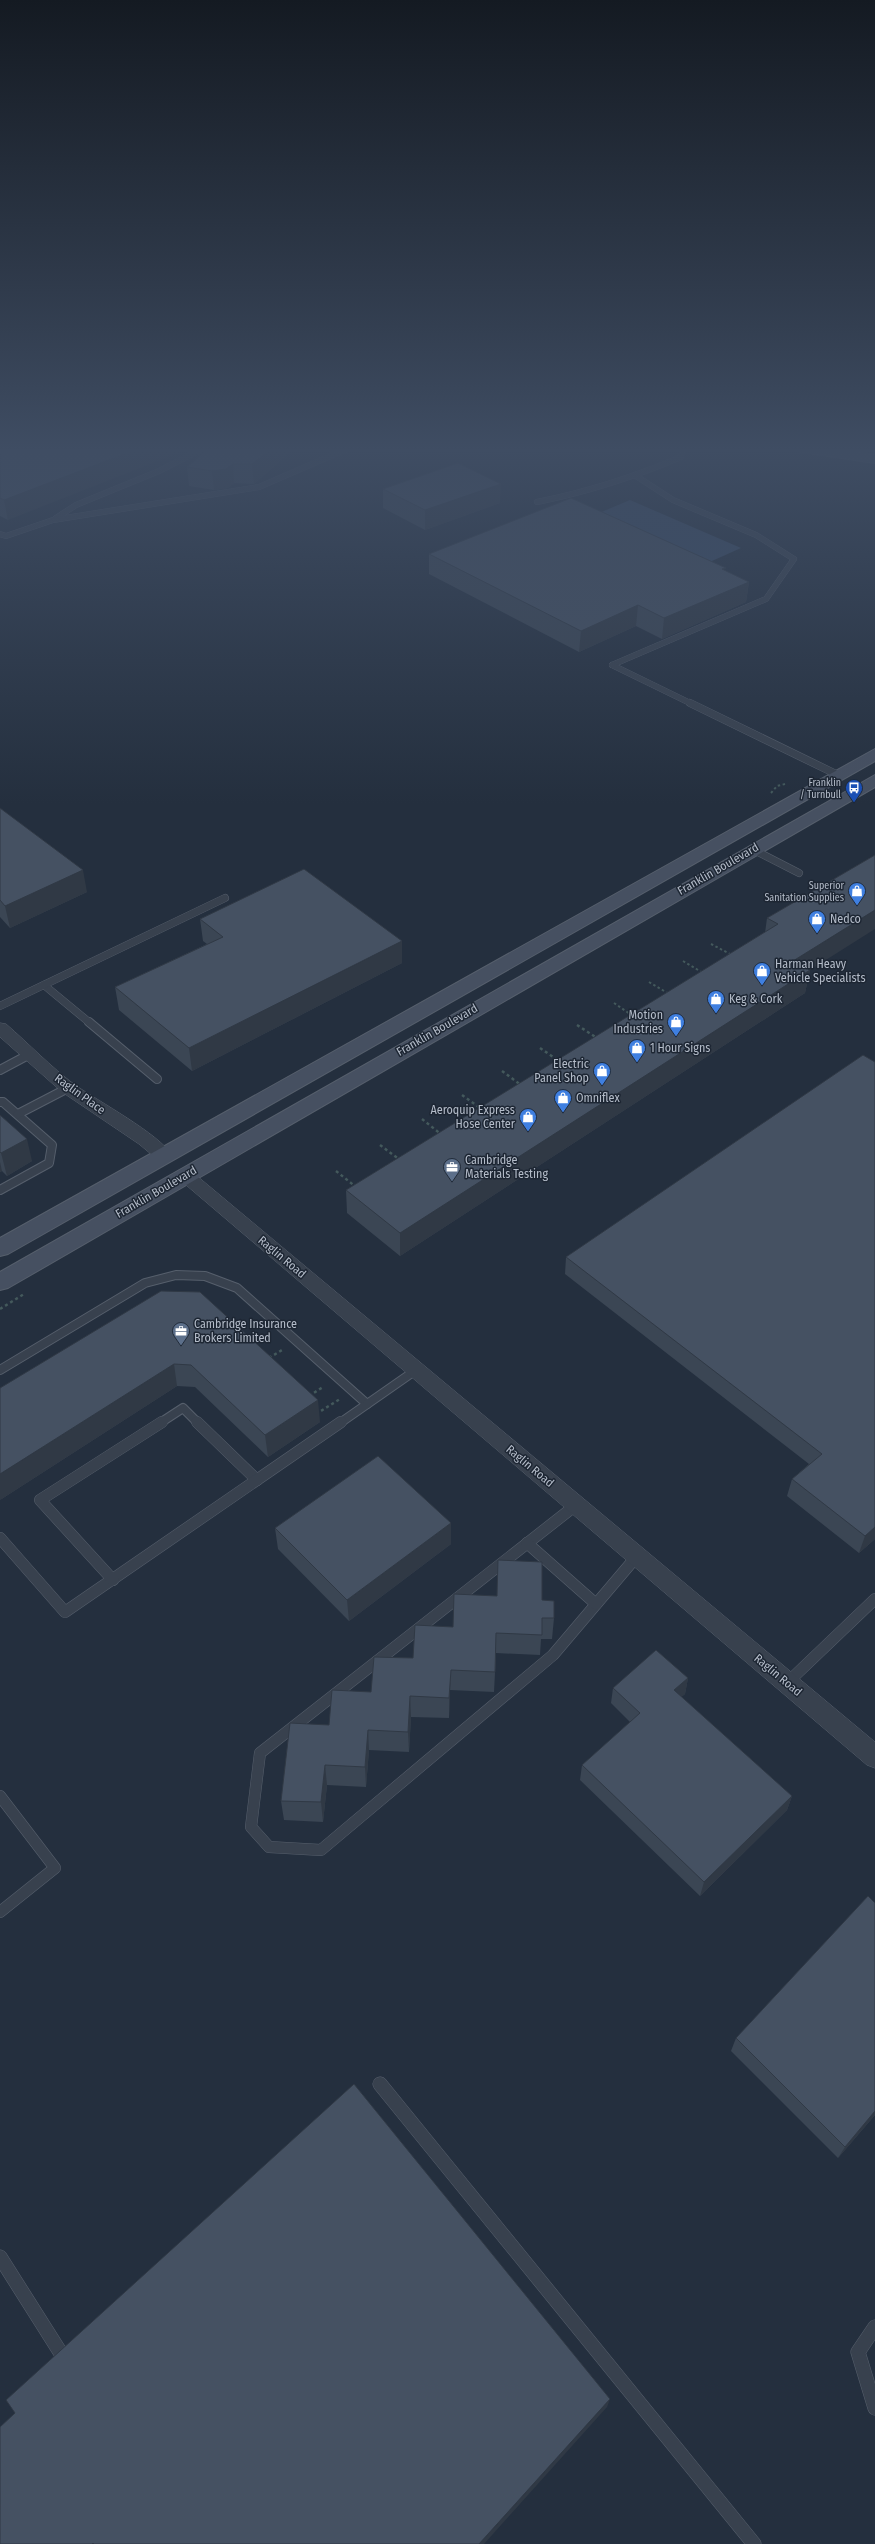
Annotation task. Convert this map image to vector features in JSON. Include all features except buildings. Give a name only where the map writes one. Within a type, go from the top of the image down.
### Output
[{"type":"main road","name":"Franklin Boulevard","points":[[0,1248],[875,754]]},
{"type":"main road","name":"Franklin Boulevard","points":[[0,1282],[752,849],[875,780]]},
{"type":"street","name":"Raglin Place","points":[[0,1028],[68,1088],[145,1140],[163,1155]]},
{"type":"street","name":"Raglin Road","points":[[185,1175],[875,1757]]},
{"type":"lane","points":[[789,567],[766,599],[612,665],[838,775]]},
{"type":"lane","points":[[752,849],[799,873]]},
{"type":"lane","points":[[0,1006],[225,898]]},
{"type":"lane","points":[[44,985],[157,1078]]},
{"type":"lane","points":[[0,1070],[30,1054]]},
{"type":"lane","points":[[18,1114],[68,1088]]},
{"type":"lane","points":[[0,1102],[18,1114],[52,1145],[49,1163],[0,1190]]},
{"type":"lane","points":[[0,1370],[145,1283],[176,1275],[192,1274],[216,1278],[237,1288],[366,1404]]},
{"type":"lane","points":[[0,1538],[65,1612],[416,1370]]},
{"type":"lane","points":[[112,1580],[40,1500],[183,1408],[256,1480]]},
{"type":"lane","points":[[576,1505],[260,1753],[251,1827],[269,1847],[321,1850],[554,1656],[637,1556]]},
{"type":"lane","points":[[527,1543],[596,1604]]},
{"type":"lane","points":[[787,1683],[875,1599]]},
{"type":"lane","points":[[0,1796],[55,1868],[0,1912]]},
{"type":"lane","points":[[380,2084],[754,2544]]},
{"type":"lane","points":[[0,2257],[62,2356]]},
{"type":"lane","points":[[875,2327],[858,2352],[875,2408]]},
{"type":"path","points":[[711,944],[736,956]]},
{"type":"path","points":[[683,961],[706,975]]},
{"type":"path","points":[[649,982],[672,996]]},
{"type":"path","points":[[614,1003],[637,1018]]},
{"type":"path","points":[[577,1025],[600,1040]]},
{"type":"path","points":[[540,1048],[563,1063]]},
{"type":"path","points":[[502,1071],[524,1087]]},
{"type":"path","points":[[462,1095],[485,1111]]},
{"type":"path","points":[[422,1119],[444,1136]]},
{"type":"path","points":[[380,1145],[402,1162]]},
{"type":"path","points":[[336,1171],[359,1189]]},
{"type":"path","points":[[266,1360],[272,1356]]},
{"type":"path","points":[[306,1398],[314,1393]]},
{"type":"path","points":[[312,1410],[317,1415],[344,1397]]},
{"type":"place","name":"Franklin / Turnbull","points":[[854,803]]},
{"type":"place","name":"Superior Sanitation Supplies","points":[[857,906]]},
{"type":"place","name":"Nedco","points":[[817,934]]},
{"type":"place","name":"Harman Heavy Vehicle Specialists","points":[[762,986]]},
{"type":"place","name":"Keg & Cork","points":[[716,1014]]},
{"type":"place","name":"Motion Industries","points":[[676,1037]]},
{"type":"place","name":"1 Hour Signs","points":[[637,1063]]},
{"type":"place","name":"Electric Panel Shop","points":[[602,1086]]},
{"type":"place","name":"Omniflex","points":[[563,1113]]},
{"type":"place","name":"Aeroquip Express Hose Center","points":[[528,1132]]},
{"type":"place","name":"Cambridge Materials Testing","points":[[452,1182]]},
{"type":"place","name":"Cambridge Insurance Brokers Limited","points":[[181,1346]]}]
